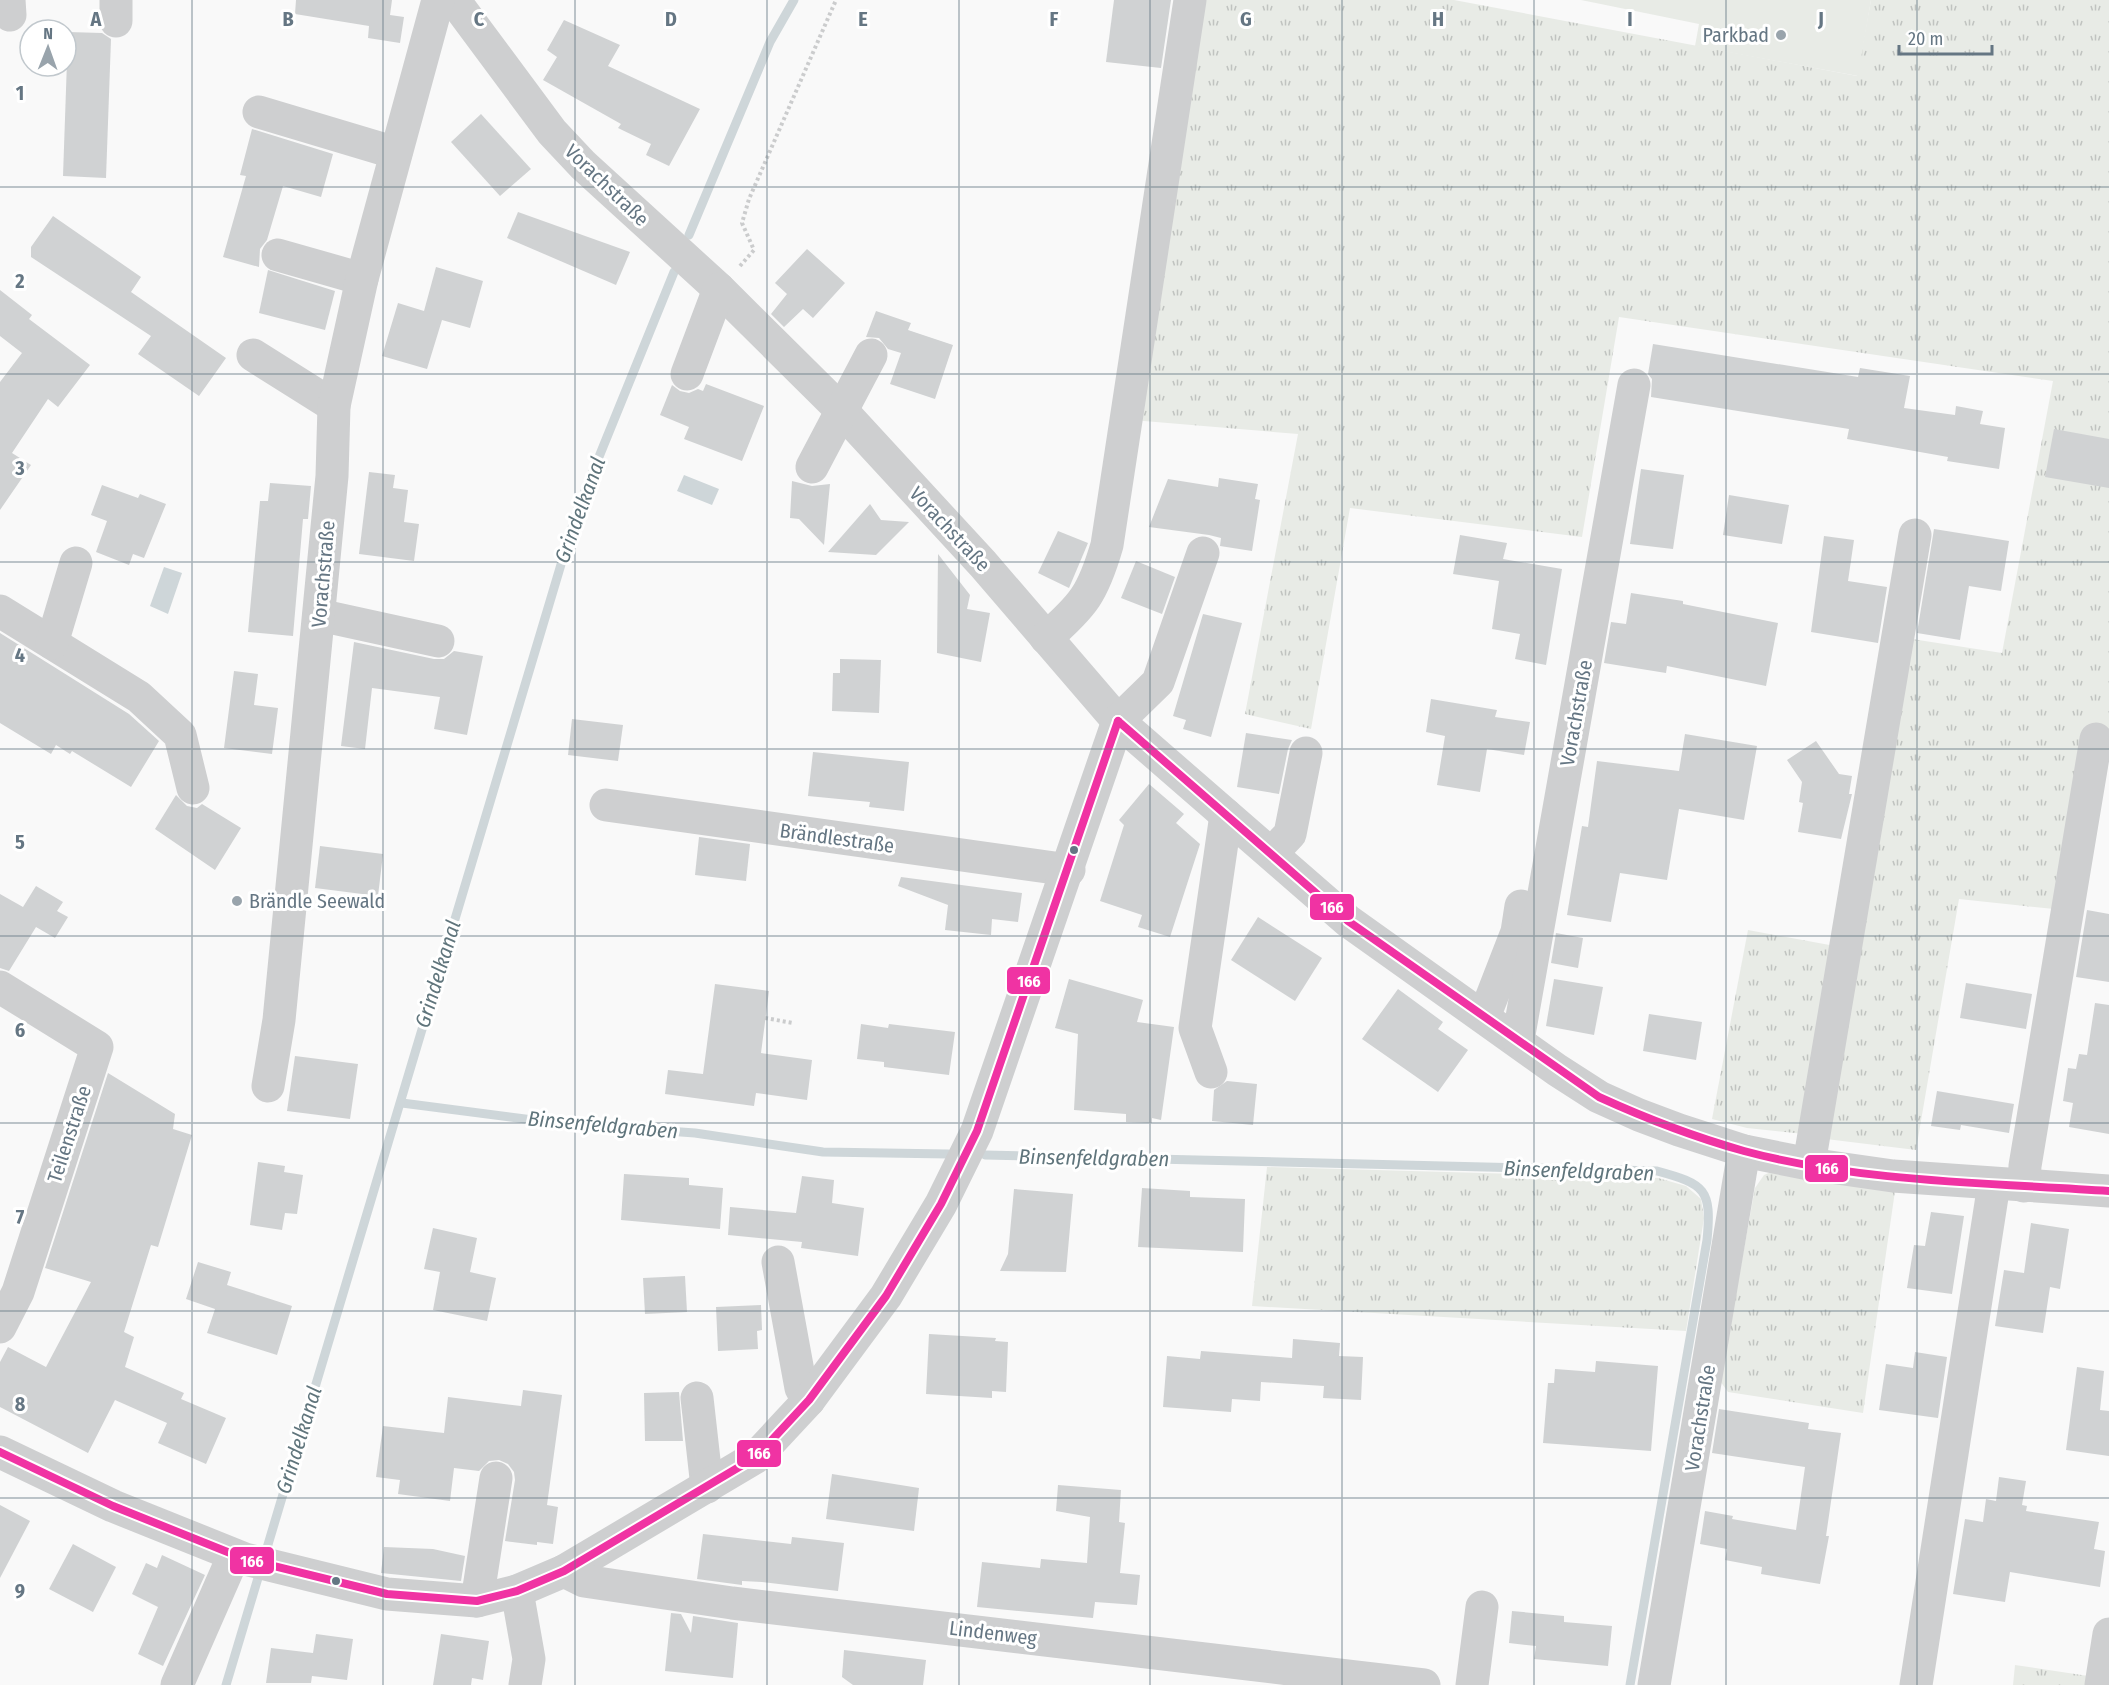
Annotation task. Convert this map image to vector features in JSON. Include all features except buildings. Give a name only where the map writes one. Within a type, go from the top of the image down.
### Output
[{"type":"street","name":"Vorachstraße","points":[[268,1086],[279,1020],[319,615],[332,476],[334,406],[362,279],[438,0]]},
{"type":"street","name":"Vorachstraße","points":[[454,0],[552,132],[583,165],[719,289],[842,411],[983,564],[1118,721],[1348,921],[1557,1070],[1599,1096],[1639,1115],[1744,1151],[1809,1164],[1893,1176],[2109,1191]]},
{"type":"street","points":[[1046,638],[1076,613],[1096,581],[1107,545],[1190,0]]},
{"type":"street","points":[[259,112],[396,153]]},
{"type":"street","points":[[278,255],[362,279]]},
{"type":"street","points":[[687,374],[719,289]]},
{"type":"street","points":[[253,355],[334,406]]},
{"type":"street","points":[[812,467],[871,355]]},
{"type":"street","name":"Vorachstraße","points":[[1518,1040],[1634,385]]},
{"type":"street","points":[[1809,1164],[1915,535]]},
{"type":"street","points":[[0,1452],[113,1506],[239,1557],[387,1594],[477,1601],[517,1591],[564,1571],[756,1457],[809,1400],[886,1296],[941,1204],[977,1131],[1069,870],[1118,721],[1158,682],[1203,553]]},
{"type":"street","name":"Vorachstraße","points":[[1484,1017],[1517,932],[1582,559]]},
{"type":"street","points":[[52,643],[76,562]]},
{"type":"street","points":[[0,610],[138,697],[180,735],[193,788]]},
{"type":"street","points":[[319,615],[438,641]]},
{"type":"street","points":[[1916,1685],[2009,1185],[2025,1166],[2096,739]]},
{"type":"street","points":[[1272,853],[1290,834],[1306,753]]},
{"type":"street","name":"Brändlestraße","points":[[606,806],[1069,870]]},
{"type":"street","points":[[1210,1071],[1195,1028],[1226,815]]},
{"type":"street","name":"Teilenstraße","points":[[0,987],[98,1047],[18,1292],[0,1327]]},
{"type":"street","name":"Vorachstraße","points":[[1654,1685],[1744,1151]]},
{"type":"street","points":[[778,1262],[801,1388],[809,1400]]},
{"type":"street","points":[[697,1398],[707,1487]]},
{"type":"street","points":[[477,1601],[496,1478]]},
{"type":"street","points":[[177,1685],[239,1557]]},
{"type":"street","name":"Lindenweg","points":[[564,1571],[584,1581],[732,1603],[1424,1685]]},
{"type":"street","points":[[517,1591],[529,1659],[525,1685]]},
{"type":"street","points":[[1472,1685],[1482,1606]]},
{"type":"street","points":[[2102,1685],[2109,1634]]},
{"type":"path","points":[[719,289],[754,250],[742,223],[749,199],[836,0]]},
{"type":"path","points":[[765,1018],[793,1023]]},
{"type":"green space","points":[[1204,0],[1454,0],[1857,76],[1871,0],[2109,0],[2109,739],[2054,909],[1959,899],[1916,1150],[1826,1139],[1912,639],[2002,653],[2053,381],[1619,317],[1582,537],[1350,508],[1311,729],[1245,714],[1298,434],[1132,420]]},
{"type":"green space","name":"Parkbad","points":[[1581,0],[1871,0],[1858,76],[1695,46],[1699,24]]},
{"type":"green space","points":[[1748,930],[1835,946],[1804,1134],[1747,1128],[1712,1119]]},
{"type":"green space","points":[[1267,1167],[1658,1178],[1686,1186],[1701,1199],[1704,1218],[1686,1331],[1252,1306]]},
{"type":"green space","points":[[1773,1171],[1895,1191],[1863,1413],[1728,1392],[1720,1381],[1755,1188],[1764,1175]]},
{"type":"green space","points":[[2015,1665],[2108,1679],[2109,1685],[2013,1685]]},
{"type":"shaded area","points":[[684,475],[719,489],[712,505],[677,491]]},
{"type":"shaded area","points":[[164,567],[182,573],[168,614],[150,606]]},
{"type":"waterway","name":"Grindelkanal","points":[[689,235],[770,42],[794,0]]},
{"type":"waterway","name":"Grindelkanal","points":[[226,1685],[577,511],[674,272]]},
{"type":"waterway","name":"Binsenfeldgraben","points":[[402,1103],[556,1123],[695,1133],[823,1152],[948,1154]]},
{"type":"waterway","name":"Binsenfeldgraben","points":[[985,1155],[1657,1171],[1695,1185],[1706,1199],[1707,1240],[1630,1685]]},
{"type":"transit line","name":"166","points":[[1118,721],[1348,921],[1599,1097],[1707,1140],[1788,1161],[1925,1180],[2109,1191]]},
{"type":"transit line","name":"166","points":[[0,1452],[113,1506],[245,1559],[387,1594],[477,1601],[517,1591],[564,1571],[756,1457],[809,1400],[886,1296],[941,1204],[977,1131],[1118,721]]},
{"type":"place","name":"Parkbad","points":[[1781,35]]},
{"type":"place","name":"Brändle Seewald","points":[[237,901]]}]
